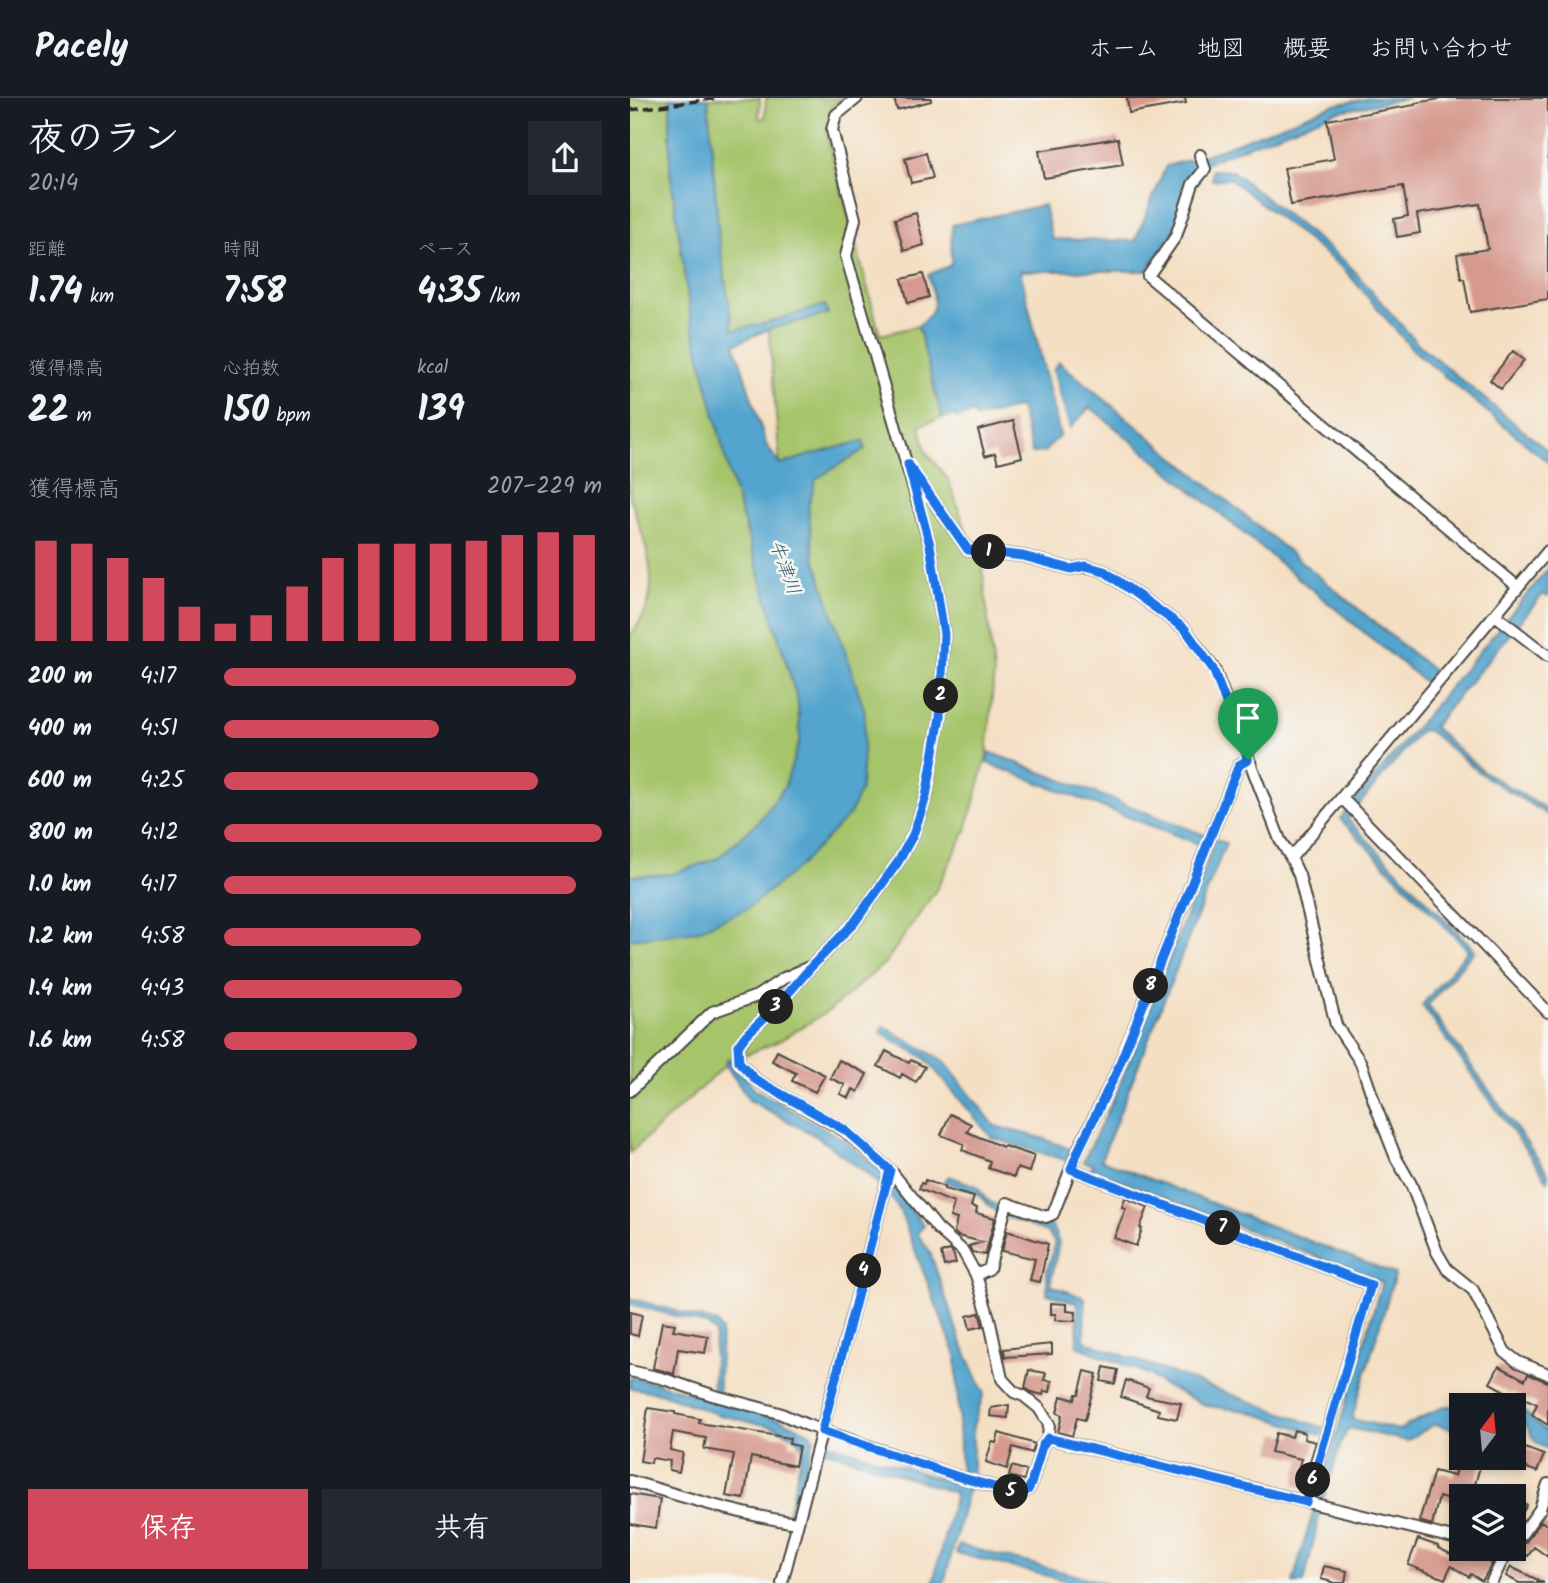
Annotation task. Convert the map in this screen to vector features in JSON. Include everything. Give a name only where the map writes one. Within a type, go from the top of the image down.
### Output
[{"type":"street","points":[[630,1371],[779,1413],[822,1431],[1016,1493],[1028,1490],[1042,1446],[1048,1438],[1049,1424],[1039,1408],[1014,1392],[1002,1379],[989,1318],[976,1275],[963,1251],[938,1229],[890,1170],[845,1130],[756,1080],[739,1062],[738,1046],[746,1035],[779,1004],[854,923],[898,862],[913,835],[926,797],[940,717],[944,634],[930,545],[846,256],[855,219],[832,130],[836,115],[857,98]]},
{"type":"street","points":[[1200,155],[1205,169],[1193,184],[1176,236],[1148,276],[1518,587]]},
{"type":"street","points":[[908,464],[968,550],[1023,556],[1071,569],[1086,566],[1104,571],[1185,629],[1213,669],[1280,840],[1292,858],[1299,876],[1336,1025],[1361,1063],[1396,1158],[1411,1184],[1437,1252],[1447,1269],[1473,1290],[1505,1352],[1518,1362],[1548,1374]]},
{"type":"street","points":[[1292,858],[1348,805],[1548,551]]},
{"type":"street","points":[[1495,615],[1548,656]]},
{"type":"street","points":[[976,1275],[989,1269],[1007,1203],[1046,1217],[1053,1214],[1079,1149],[1116,1073],[1239,765],[1248,760]]},
{"type":"street","points":[[1348,805],[1548,1012]]},
{"type":"street","points":[[630,1091],[712,1012],[757,996],[784,978],[811,967]]},
{"type":"street","points":[[1071,1169],[1371,1285],[1309,1502]]},
{"type":"street","points":[[782,1583],[890,1170]]},
{"type":"street","points":[[1048,1438],[1449,1538]]},
{"type":"street","points":[[630,1481],[759,1516],[797,1522]]},
{"type":"street","points":[[1526,1531],[1544,1510],[1548,1484]]},
{"type":"street","points":[[1491,1583],[1502,1561]]},
{"type":"green space","points":[[630,98],[670,98],[670,171],[691,320],[731,480],[798,702],[800,739],[785,786],[758,822],[718,858],[672,874],[630,876],[630,636],[648,603],[651,573],[645,542],[630,497]]},
{"type":"green space","points":[[708,98],[760,98],[759,119],[765,118],[766,98],[842,98],[832,106],[826,132],[880,335],[918,326],[942,418],[920,425],[926,452],[948,479],[969,538],[980,546],[994,673],[987,756],[966,830],[936,890],[885,963],[830,1010],[779,1041],[730,1061],[630,1153],[630,939],[696,931],[799,867],[814,557],[808,507],[816,479],[864,449],[862,441],[780,465],[769,329],[828,314],[825,305],[733,331],[719,240]]},
{"type":"water","name":"牛津川","points":[[670,98],[708,98],[719,240],[733,330],[767,323],[825,305],[828,314],[769,329],[735,344],[766,444],[780,465],[863,441],[865,449],[816,479],[808,507],[814,557],[865,712],[861,789],[850,814],[799,867],[747,909],[696,931],[630,939],[630,876],[672,874],[718,858],[758,822],[785,786],[800,739],[798,702],[731,480],[691,320],[670,171]]},
{"type":"water","points":[[1370,98],[1408,98],[1335,112],[1207,162],[1193,171],[1172,234],[1146,271],[1020,271],[1060,435],[1044,452],[1032,453],[1020,407],[976,418],[974,413],[957,418],[955,415],[942,418],[918,326],[933,309],[928,275],[951,265],[952,225],[1044,205],[1052,239],[1135,241],[1166,166],[1203,156],[1333,105]]},
{"type":"water","points":[[1212,170],[1232,171],[1347,263],[1417,343],[1548,451],[1548,462],[1413,350],[1344,269],[1229,178],[1212,180]]},
{"type":"water","points":[[1059,362],[1436,673],[1427,684],[1090,407],[1070,428],[1053,370]]},
{"type":"water","points":[[1548,569],[1548,597],[1543,594],[1433,727],[1483,771],[1548,810],[1548,815],[1484,776],[1429,731],[1421,730],[1347,819],[1475,950],[1428,1005],[1548,1173],[1548,1181],[1422,1005],[1468,950],[1340,819]]},
{"type":"water","points":[[989,752],[1226,843],[1101,1160],[1395,1274],[1352,1419],[1399,1430],[1444,1406],[1449,1406],[1449,1428],[1435,1424],[1407,1441],[1349,1428],[1342,1440],[1323,1500],[1304,1583],[1293,1583],[1382,1282],[1091,1169],[1093,1165],[1083,1162],[1117,1092],[1212,849],[987,763]]},
{"type":"water","points":[[883,1026],[944,1061],[995,1126],[1042,1138],[1073,1150],[1068,1161],[992,1138],[925,1058],[881,1033]]},
{"type":"water","points":[[728,1058],[756,1090],[845,1140],[882,1172],[924,1226],[917,1233],[930,1252],[960,1339],[984,1393],[973,1426],[973,1471],[944,1583],[933,1583],[955,1493],[823,1449],[825,1442],[956,1484],[961,1473],[956,1356],[899,1209],[889,1194],[866,1173],[816,1136],[749,1100],[725,1064]]},
{"type":"water","points":[[949,1176],[977,1186],[986,1199],[1010,1214],[1052,1226],[1059,1243],[1050,1285],[1085,1298],[1084,1341],[1324,1428],[1321,1435],[1247,1411],[1207,1406],[1161,1384],[1150,1375],[1077,1346],[1078,1303],[1047,1294],[1047,1271],[1055,1243],[1047,1232],[998,1214],[976,1193],[944,1181]]},
{"type":"water","points":[[630,1298],[717,1323],[721,1330],[718,1402],[779,1419],[811,1433],[814,1439],[793,1512],[788,1514],[803,1448],[796,1437],[774,1427],[719,1415],[659,1393],[630,1388],[630,1377],[712,1400],[715,1333],[708,1325],[630,1304]]},
{"type":"water","points":[[1526,1413],[1548,1433],[1548,1449],[1534,1440],[1528,1429]]},
{"type":"water","points":[[959,1545],[1106,1583],[1075,1583],[956,1553]]},
{"type":"building","points":[[894,98],[931,98],[931,101],[897,110]]},
{"type":"building","points":[[1127,98],[1185,98],[1186,103],[1129,113]]},
{"type":"building","points":[[1446,98],[1548,98],[1548,299],[1470,312],[1457,254],[1488,249],[1480,204],[1417,214],[1420,233],[1397,237],[1394,219],[1408,216],[1403,186],[1291,205],[1284,168],[1334,159],[1327,120]]},
{"type":"building","points":[[1118,138],[1123,165],[1044,178],[1039,151]]},
{"type":"building","points":[[926,153],[933,178],[911,183],[905,159]]},
{"type":"building","points":[[916,213],[924,245],[904,251],[895,219]]},
{"type":"building","points":[[923,274],[929,297],[908,303],[902,279]]},
{"type":"building","points":[[1513,351],[1524,360],[1501,389],[1490,380]]},
{"type":"building","points":[[1013,421],[1022,457],[998,463],[995,453],[985,456],[978,430]]},
{"type":"building","points":[[777,1051],[825,1075],[815,1092],[792,1081],[796,1073],[772,1061]]},
{"type":"building","points":[[886,1051],[909,1063],[911,1060],[925,1067],[916,1082],[902,1074],[900,1078],[878,1066]]},
{"type":"building","points":[[839,1060],[867,1074],[858,1092],[853,1089],[849,1098],[840,1094],[845,1085],[830,1078]]},
{"type":"building","points":[[950,1114],[971,1124],[967,1132],[1034,1156],[1029,1172],[1017,1168],[1014,1177],[988,1168],[990,1161],[962,1150],[964,1144],[941,1135]]},
{"type":"building","points":[[925,1180],[944,1189],[974,1197],[971,1206],[977,1208],[976,1213],[995,1218],[985,1255],[972,1252],[969,1246],[983,1242],[958,1236],[954,1232],[957,1219],[950,1217],[954,1203],[919,1189]]},
{"type":"building","points":[[1125,1198],[1148,1207],[1136,1246],[1114,1238],[1126,1208],[1122,1207]]},
{"type":"building","points":[[1007,1231],[1048,1244],[1040,1282],[1030,1280],[1035,1259],[1002,1251]]},
{"type":"building","points":[[950,1250],[956,1263],[944,1266],[941,1253]]},
{"type":"building","points":[[1051,1303],[1067,1304],[1067,1311],[1076,1312],[1075,1321],[1055,1320],[1056,1314],[1051,1314]]},
{"type":"building","points":[[630,1312],[642,1315],[638,1336],[630,1334]]},
{"type":"building","points":[[979,1313],[983,1326],[970,1329],[967,1316]]},
{"type":"building","points":[[662,1322],[675,1324],[673,1330],[708,1336],[705,1353],[678,1349],[674,1374],[653,1368]]},
{"type":"building","points":[[1052,1344],[1052,1354],[1005,1357],[1004,1349]]},
{"type":"building","points":[[1499,1366],[1525,1380],[1528,1374],[1548,1382],[1548,1425],[1532,1415],[1537,1404],[1526,1399],[1526,1393],[1508,1393],[1490,1383]]},
{"type":"building","points":[[1104,1367],[1118,1370],[1115,1384],[1101,1381]]},
{"type":"building","points":[[1029,1370],[1046,1373],[1044,1380],[1052,1381],[1050,1392],[1044,1391],[1043,1395],[1025,1388]]},
{"type":"building","points":[[1085,1371],[1097,1374],[1085,1420],[1077,1418],[1072,1436],[1058,1432],[1062,1415],[1057,1413],[1061,1396],[1075,1400]]},
{"type":"building","points":[[1126,1380],[1149,1388],[1146,1396],[1181,1403],[1177,1419],[1158,1415],[1159,1410],[1121,1397]]},
{"type":"building","points":[[1009,1405],[1008,1418],[990,1416],[991,1408]]},
{"type":"building","points":[[648,1408],[700,1419],[699,1423],[790,1438],[789,1444],[799,1446],[795,1466],[751,1457],[744,1499],[726,1496],[734,1454],[704,1449],[706,1438],[673,1432],[670,1450],[683,1453],[679,1472],[669,1470],[670,1461],[652,1458],[651,1463],[640,1461]]},
{"type":"building","points":[[1294,1430],[1305,1433],[1304,1439],[1316,1442],[1302,1487],[1294,1485],[1301,1459],[1271,1452],[1276,1433],[1292,1437]]},
{"type":"building","points":[[999,1433],[1035,1444],[1032,1453],[1013,1447],[1007,1469],[986,1462],[992,1442],[996,1443]]},
{"type":"building","points":[[1526,1448],[1544,1455],[1537,1472],[1526,1468]]},
{"type":"building","points":[[1012,1466],[1027,1471],[1024,1480],[1009,1476]]},
{"type":"building","points":[[1456,1470],[1479,1470],[1475,1484],[1449,1484],[1449,1500],[1439,1497],[1432,1525],[1419,1521],[1434,1471],[1454,1476]]},
{"type":"building","points":[[630,1494],[660,1499],[656,1528],[630,1524]]},
{"type":"building","points":[[1541,1521],[1548,1526],[1548,1557],[1534,1547],[1528,1556],[1526,1542]]},
{"type":"building","points":[[1418,1539],[1449,1553],[1449,1561],[1487,1561],[1492,1564],[1482,1581],[1451,1566],[1445,1579],[1408,1565]]},
{"type":"building","points":[[1324,1566],[1347,1571],[1345,1583],[1332,1583],[1321,1579]]},
{"type":"building","points":[[1511,1567],[1544,1583],[1519,1583],[1506,1576]]},
{"type":"railway","points":[[630,110],[719,98]]},
{"type":"route","points":[[908,464],[968,550],[1023,556],[1071,569],[1086,566],[1104,571],[1185,629],[1213,669],[1248,760],[1239,765],[1116,1073],[1071,1169],[1371,1285],[1306,1502],[1048,1438],[1042,1446],[1028,1490],[1016,1493],[822,1431],[890,1170],[845,1130],[756,1080],[739,1062],[738,1046],[854,923],[898,862],[913,835],[926,797],[940,717],[944,634],[930,545],[908,464]]}]
